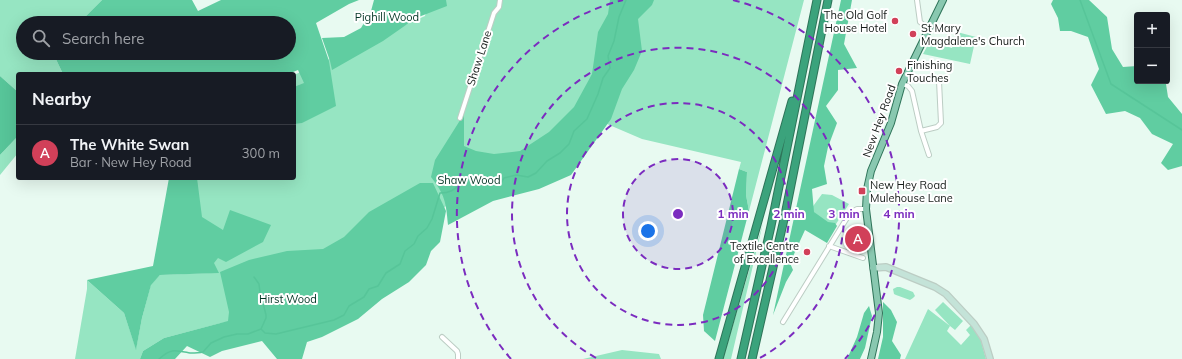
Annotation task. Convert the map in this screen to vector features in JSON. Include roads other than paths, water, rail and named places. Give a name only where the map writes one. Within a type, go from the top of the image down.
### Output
[{"type":"highway","points":[[741,359],[771,226],[817,0]]},
{"type":"highway","points":[[752,359],[785,216],[828,0]]},
{"type":"highway","points":[[719,359],[808,44]]},
{"type":"highway","points":[[757,359],[770,283]]},
{"type":"main road","name":"New Hey Road","points":[[870,359],[877,332],[878,313],[866,209],[867,189],[871,171],[891,123],[902,84],[943,0]]},
{"type":"street","name":"Shaw Lane","points":[[460,118],[494,13],[499,7],[500,0]]},
{"type":"street","points":[[917,0],[920,22],[929,29]]},
{"type":"street","points":[[922,131],[937,127],[941,123],[939,81],[936,78],[932,78]]},
{"type":"street","points":[[902,84],[908,86],[912,91],[929,156]]},
{"type":"street","points":[[783,322],[850,212],[857,209],[866,209]]},
{"type":"street","points":[[829,246],[863,258]]},
{"type":"street","points":[[873,268],[886,267],[936,287],[946,294],[974,324],[984,339],[990,359]]},
{"type":"street","points":[[442,337],[457,351],[458,359]]},
{"type":"waterway","points":[[159,359],[170,351],[190,353],[203,352],[211,343],[224,337],[237,334],[248,334],[261,329],[265,333],[276,334],[334,320],[344,315],[349,306],[364,297],[369,289],[378,286],[386,273],[400,264],[405,251],[414,244],[418,236],[427,228],[432,219],[440,193],[446,193],[454,189],[462,182],[470,179],[485,183],[497,184],[501,183],[504,178],[516,175],[528,177],[536,173],[547,161],[560,153],[569,144],[574,131],[587,119],[603,78],[610,68],[608,56],[614,41],[619,17],[626,0]]},
{"type":"waterway","points":[[1080,0],[1111,84],[1182,130]]},
{"type":"waterway","points":[[254,277],[259,284],[261,300],[266,315],[261,329]]},
{"type":"place","name":"The Old Golf House Hotel","points":[[895,21]]},
{"type":"place","name":"St Mary Magdalene's Church","points":[[913,34]]},
{"type":"place","name":"Finishing Touches","points":[[899,71]]},
{"type":"place","name":"New Hey Road Mulehouse Lane","points":[[862,191]]},
{"type":"place","name":"The White Swan","points":[[858,239]]},
{"type":"place","name":"Textile Centre of Excellence","points":[[807,252]]},
{"type":"park label","name":"Pighill Wood","points":[[387,17]]},
{"type":"park label","name":"Shaw Wood","points":[[469,180]]},
{"type":"park label","name":"Hirst Wood","points":[[288,299]]}]
